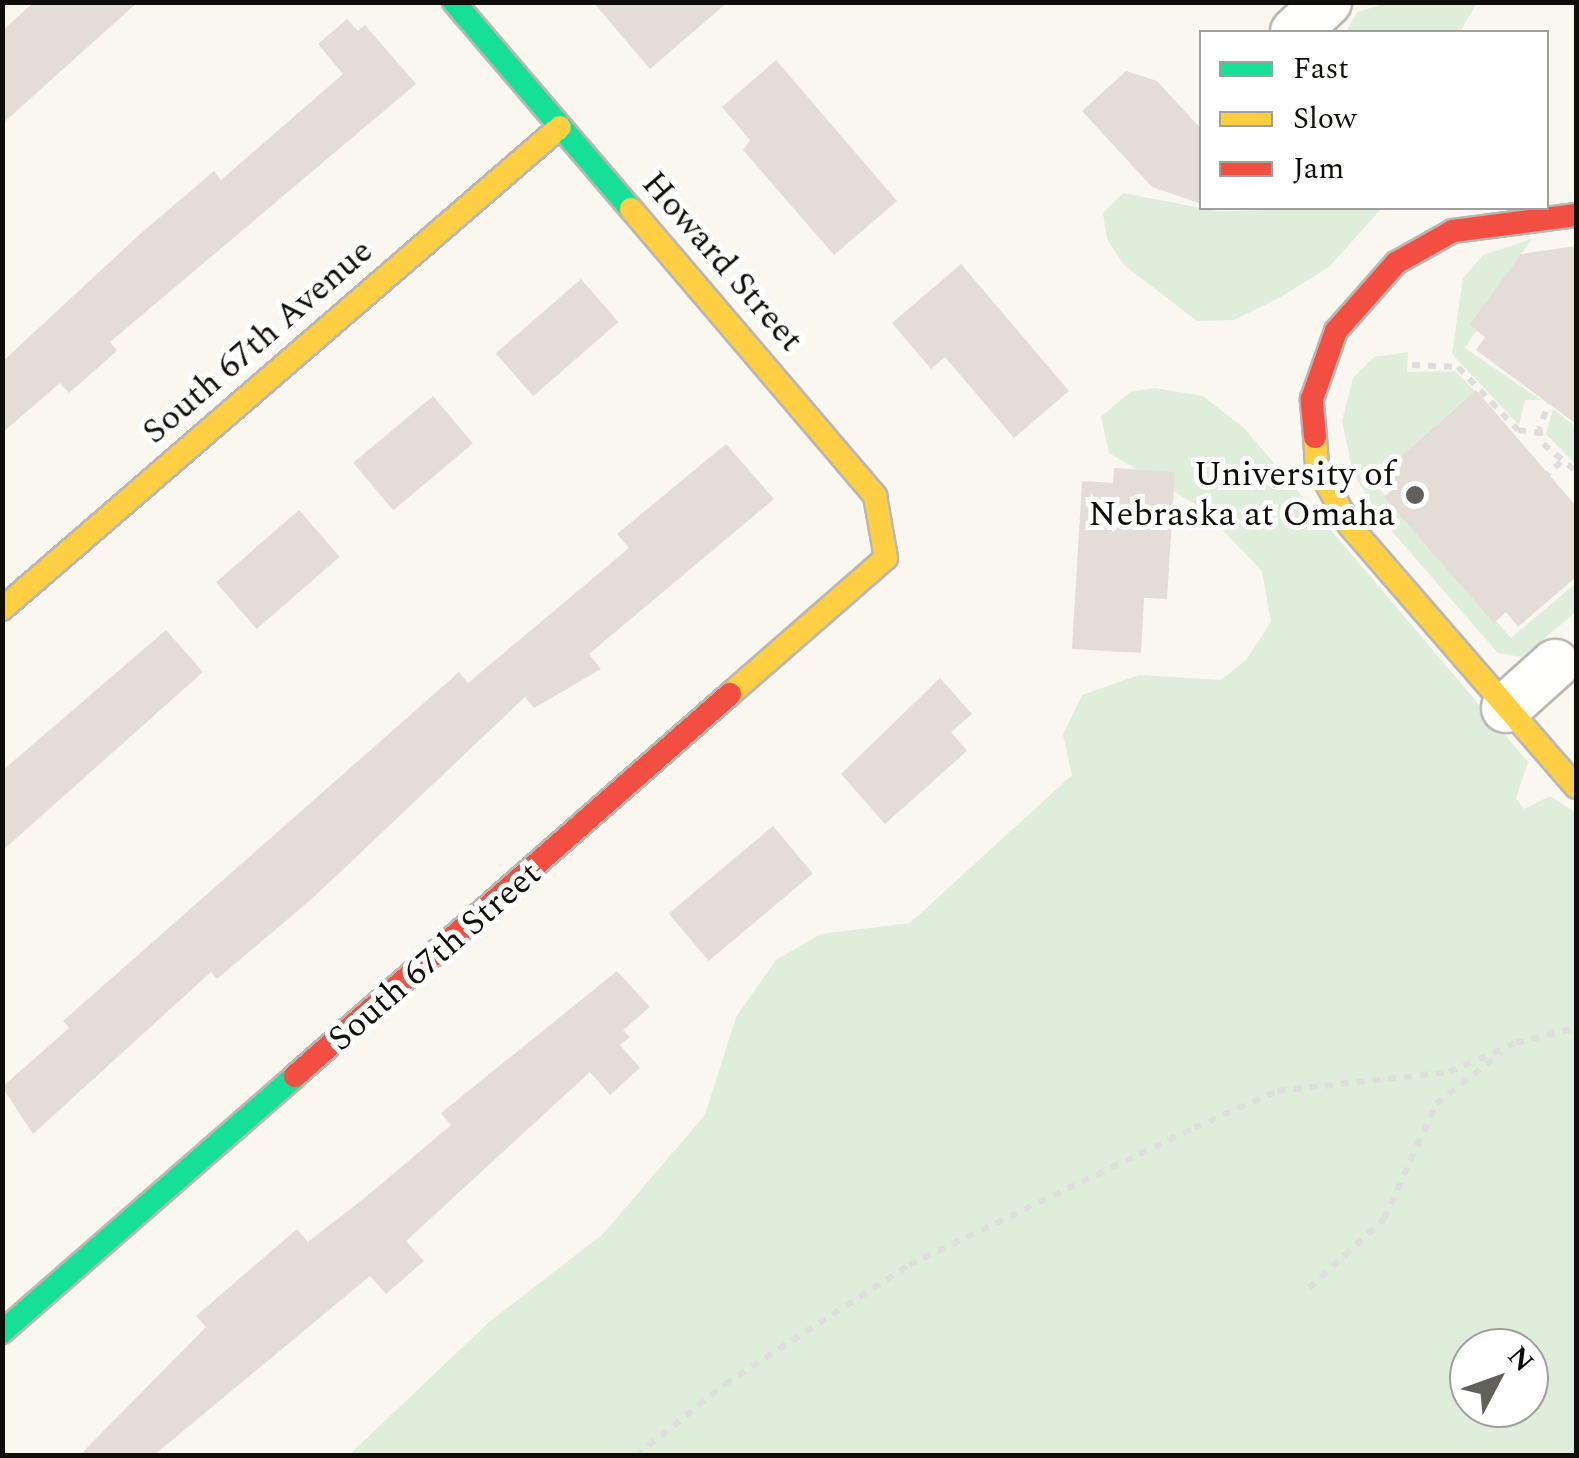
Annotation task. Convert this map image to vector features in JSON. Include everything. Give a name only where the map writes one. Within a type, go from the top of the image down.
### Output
[{"type":"street","name":"Howard Street","points":[[454,2],[875,496],[886,558],[868,582]]},
{"type":"street","points":[[1297,30],[1326,2]]},
{"type":"street","name":"South 67th Avenue","points":[[2,609],[560,127]]},
{"type":"street","points":[[1576,215],[1453,231],[1396,263],[1336,330],[1312,399],[1317,466],[1330,496],[1576,787]]},
{"type":"street","name":"South 67th Street","points":[[2,1332],[868,582]]},
{"type":"street","points":[[1506,708],[1555,664]]},
{"type":"path","points":[[1412,365],[1458,367],[1518,430],[1540,433],[1562,461],[1576,471]]},
{"type":"path","points":[[1540,433],[1552,397]]},
{"type":"path","points":[[1544,478],[1562,461]]},
{"type":"path","points":[[636,1456],[725,1384],[910,1266],[1194,1128],[1277,1091],[1449,1072],[1520,1041],[1576,1028]]},
{"type":"path","points":[[1309,1288],[1384,1219],[1436,1104],[1520,1041]]},
{"type":"green space","points":[[1387,2],[1477,3],[1461,30],[1347,30],[1357,12]]},
{"type":"green space","points":[[1123,193],[1199,210],[1380,210],[1329,267],[1279,298],[1234,320],[1197,321],[1124,265],[1107,239],[1103,213]]},
{"type":"green space","points":[[1532,239],[1469,325],[1476,331],[1465,348],[1541,400],[1525,400],[1519,425],[1452,354],[1463,278],[1483,255]]},
{"type":"green space","points":[[1408,352],[1407,372],[1455,371],[1483,399],[1463,401],[1384,471],[1380,490],[1511,638],[1576,583],[1576,612],[1522,657],[1498,653],[1381,519],[1353,473],[1342,421],[1353,378],[1374,357]]},
{"type":"green space","points":[[1155,388],[1203,396],[1245,429],[1528,762],[1516,798],[1524,809],[1550,796],[1576,813],[1576,1455],[348,1456],[489,1322],[603,1234],[705,1115],[736,1017],[776,960],[821,934],[910,923],[1072,775],[1063,735],[1082,695],[1139,675],[1221,680],[1246,660],[1271,622],[1262,571],[1200,507],[1109,453],[1101,417],[1130,392]]},
{"type":"green space","points":[[1553,409],[1576,427],[1576,465],[1546,434]]},
{"type":"building","points":[[34,2],[138,2],[2,124],[2,31]]},
{"type":"building","points":[[593,2],[728,2],[650,69]]},
{"type":"building","points":[[347,19],[358,31],[365,25],[416,84],[110,342],[117,351],[69,393],[60,383],[2,433],[2,362],[214,171],[221,180],[343,74],[318,44]]},
{"type":"building","points":[[776,60],[897,201],[834,255],[743,150],[750,140],[722,107]]},
{"type":"building","points":[[1126,71],[1157,81],[1199,127],[1199,203],[1152,187],[1082,111]]},
{"type":"building","points":[[1576,246],[1576,424],[1476,350],[1485,337],[1469,325],[1521,254]]},
{"type":"building","points":[[961,264],[1069,391],[1014,438],[945,357],[931,369],[892,323]]},
{"type":"building","points":[[581,279],[618,322],[533,396],[496,353]]},
{"type":"building","points":[[1476,390],[1576,506],[1576,577],[1518,627],[1506,612],[1494,623],[1384,497],[1396,487],[1383,472]]},
{"type":"building","points":[[433,396],[473,443],[393,510],[353,463]]},
{"type":"building","points":[[726,444],[774,499],[589,654],[601,669],[534,708],[525,697],[314,897],[217,979],[211,972],[33,1134],[2,1087],[69,1028],[63,1021],[459,672],[468,683],[629,548],[617,534]]},
{"type":"building","points":[[1114,468],[1175,472],[1167,599],[1144,598],[1141,653],[1072,649],[1082,481],[1113,483]]},
{"type":"building","points":[[299,510],[340,557],[257,629],[216,582]]},
{"type":"building","points":[[166,630],[203,672],[2,851],[2,771]]},
{"type":"building","points":[[940,678],[972,714],[951,732],[967,751],[885,824],[841,774]]},
{"type":"building","points":[[773,826],[813,873],[709,961],[669,913]]},
{"type":"building","points":[[617,971],[650,1007],[623,1030],[630,1037],[620,1045],[640,1068],[610,1095],[590,1072],[406,1241],[424,1261],[386,1294],[370,1276],[153,1456],[79,1456],[206,1327],[196,1316],[297,1229],[308,1242],[367,1196],[451,1125],[441,1113]]},
{"type":"traffic: fast","points":[[454,2],[631,209]]},
{"type":"traffic: fast","points":[[2,1332],[295,1076]]},
{"type":"traffic: slow","points":[[2,609],[560,127]]},
{"type":"traffic: slow","points":[[631,209],[875,496],[886,558],[730,694]]},
{"type":"traffic: slow","points":[[1315,437],[1317,466],[1350,526],[1576,787]]},
{"type":"traffic: jam","points":[[1315,437],[1312,399],[1336,331],[1396,263],[1453,231],[1576,215]]},
{"type":"traffic: jam","points":[[295,1076],[730,694]]},
{"type":"place","name":"University of Nebraska at Omaha","points":[[1415,495]]}]
